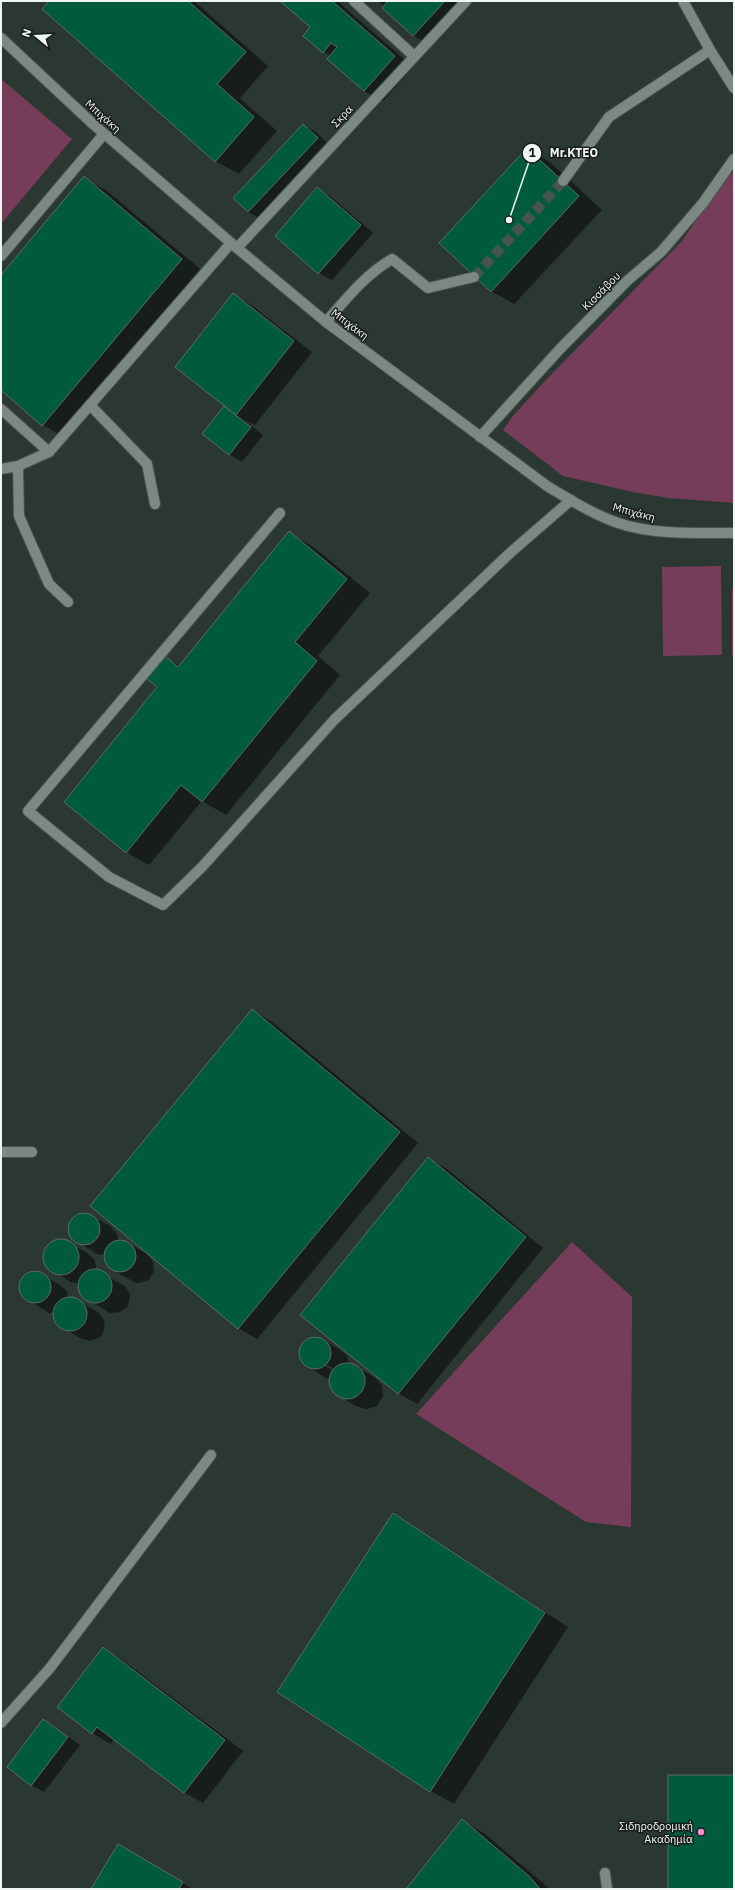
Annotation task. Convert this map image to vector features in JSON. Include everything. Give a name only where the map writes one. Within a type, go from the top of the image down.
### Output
[{"type":"street","points":[[354,1],[414,56]]},
{"type":"street","name":"Σκρα","points":[[49,452],[234,245],[466,1]]},
{"type":"street","points":[[683,1],[710,50],[734,88]]},
{"type":"street","name":"Μπιχάκη","points":[[1,38],[104,134],[326,322],[546,486],[571,500],[626,525],[658,531],[734,533]]},
{"type":"street","points":[[563,181],[610,117],[710,50]]},
{"type":"street","points":[[1,256],[104,134]]},
{"type":"street","name":"Κισσάβου","points":[[480,437],[559,350],[627,281],[661,252],[702,203],[734,159]]},
{"type":"street","points":[[326,322],[358,285],[378,268],[392,260],[428,288],[474,277]]},
{"type":"street","points":[[90,405],[147,464],[155,504]]},
{"type":"street","points":[[1,409],[49,452],[18,466],[1,469]]},
{"type":"street","points":[[18,466],[19,516],[49,584],[68,602]]},
{"type":"street","points":[[280,513],[28,811],[109,877],[163,905],[202,866],[335,719],[510,553],[571,500]]},
{"type":"street","points":[[1,1152],[32,1152]]},
{"type":"street","points":[[1,1723],[50,1668],[211,1455]]},
{"type":"street","points":[[605,1873],[607,1889]]},
{"type":"shaded area","points":[[1,79],[72,139],[1,224]]},
{"type":"shaded area","points":[[734,172],[734,503],[668,498],[633,492],[563,476],[503,430],[512,417],[543,383],[682,241],[725,178]]},
{"type":"shaded area","points":[[721,566],[722,655],[663,656],[662,567]]},
{"type":"shaded area","points":[[732,590],[734,590],[734,655],[732,655]]},
{"type":"shaded area","points":[[572,1242],[632,1297],[631,1527],[586,1522],[416,1414]]},
{"type":"building","points":[[49,1],[188,1],[246,52],[217,84],[254,117],[215,162],[42,9]]},
{"type":"building","points":[[280,1],[332,1],[395,56],[364,91],[327,59],[337,47],[331,43],[323,53],[303,36],[310,27]]},
{"type":"building","points":[[388,1],[445,1],[413,36],[382,8]]},
{"type":"building","points":[[303,124],[318,138],[248,212],[233,198]]},
{"type":"building","points":[[527,148],[579,196],[491,292],[439,243]]},
{"type":"building","points":[[84,176],[182,259],[42,426],[1,390],[1,275]]},
{"type":"building","points":[[317,187],[361,225],[318,274],[275,236]]},
{"type":"building","points":[[233,293],[294,341],[236,415],[175,367]]},
{"type":"building","points":[[224,406],[251,427],[229,455],[202,434]]},
{"type":"building","points":[[289,531],[347,579],[295,642],[317,661],[202,802],[181,785],[126,853],[64,802],[157,687],[147,679],[165,656],[178,667]]},
{"type":"building","points":[[252,1009],[400,1132],[238,1329],[90,1206]]},
{"type":"building","points":[[428,1157],[526,1237],[398,1394],[300,1315]]},
{"type":"building","points":[[81,1213],[87,1213],[96,1217],[100,1229],[96,1241],[87,1245],[81,1245],[72,1241],[68,1232],[68,1226],[72,1217]]},
{"type":"building","points":[[61,1239],[71,1242],[76,1247],[79,1257],[76,1267],[71,1272],[61,1275],[51,1272],[46,1267],[43,1257],[46,1247],[51,1242]]},
{"type":"building","points":[[117,1240],[123,1240],[132,1244],[136,1256],[132,1268],[123,1272],[117,1272],[108,1268],[104,1259],[104,1253],[108,1244]]},
{"type":"building","points":[[95,1269],[101,1270],[107,1274],[111,1280],[111,1292],[107,1298],[101,1302],[95,1303],[89,1302],[83,1298],[79,1292],[78,1286],[79,1280],[83,1274],[89,1270]]},
{"type":"building","points":[[32,1271],[38,1271],[48,1278],[51,1287],[50,1293],[44,1300],[38,1303],[32,1303],[22,1296],[19,1290],[19,1284],[26,1274]]},
{"type":"building","points":[[67,1297],[73,1297],[82,1302],[86,1308],[86,1320],[82,1326],[73,1331],[67,1331],[58,1326],[53,1317],[53,1311],[58,1302]]},
{"type":"building","points":[[312,1337],[318,1337],[327,1341],[331,1353],[327,1365],[318,1369],[312,1369],[303,1365],[299,1356],[299,1350],[303,1341]]},
{"type":"building","points":[[350,1363],[360,1368],[364,1374],[364,1388],[360,1394],[354,1398],[344,1399],[334,1394],[330,1388],[329,1378],[334,1368],[340,1364]]},
{"type":"building","points":[[393,1513],[545,1613],[430,1792],[277,1692]]},
{"type":"building","points":[[103,1647],[225,1740],[184,1793],[97,1727],[92,1734],[57,1707]]},
{"type":"building","points":[[43,1719],[68,1737],[31,1786],[7,1767]]},
{"type":"building","name":"Σιδηροδρομική Ακαδημία","points":[[668,1775],[734,1775],[734,1889],[668,1889]]},
{"type":"building","points":[[462,1819],[530,1877],[540,1889],[406,1889]]},
{"type":"building","points":[[118,1844],[183,1882],[179,1889],[91,1889]]},
{"type":"tunnel","points":[[474,277],[563,181]]},
{"type":"place","name":"Mr.KTEO","points":[[509,220]]},
{"type":"place","name":"Σιδηροδρομική Ακαδημία","points":[[701,1832]]}]
